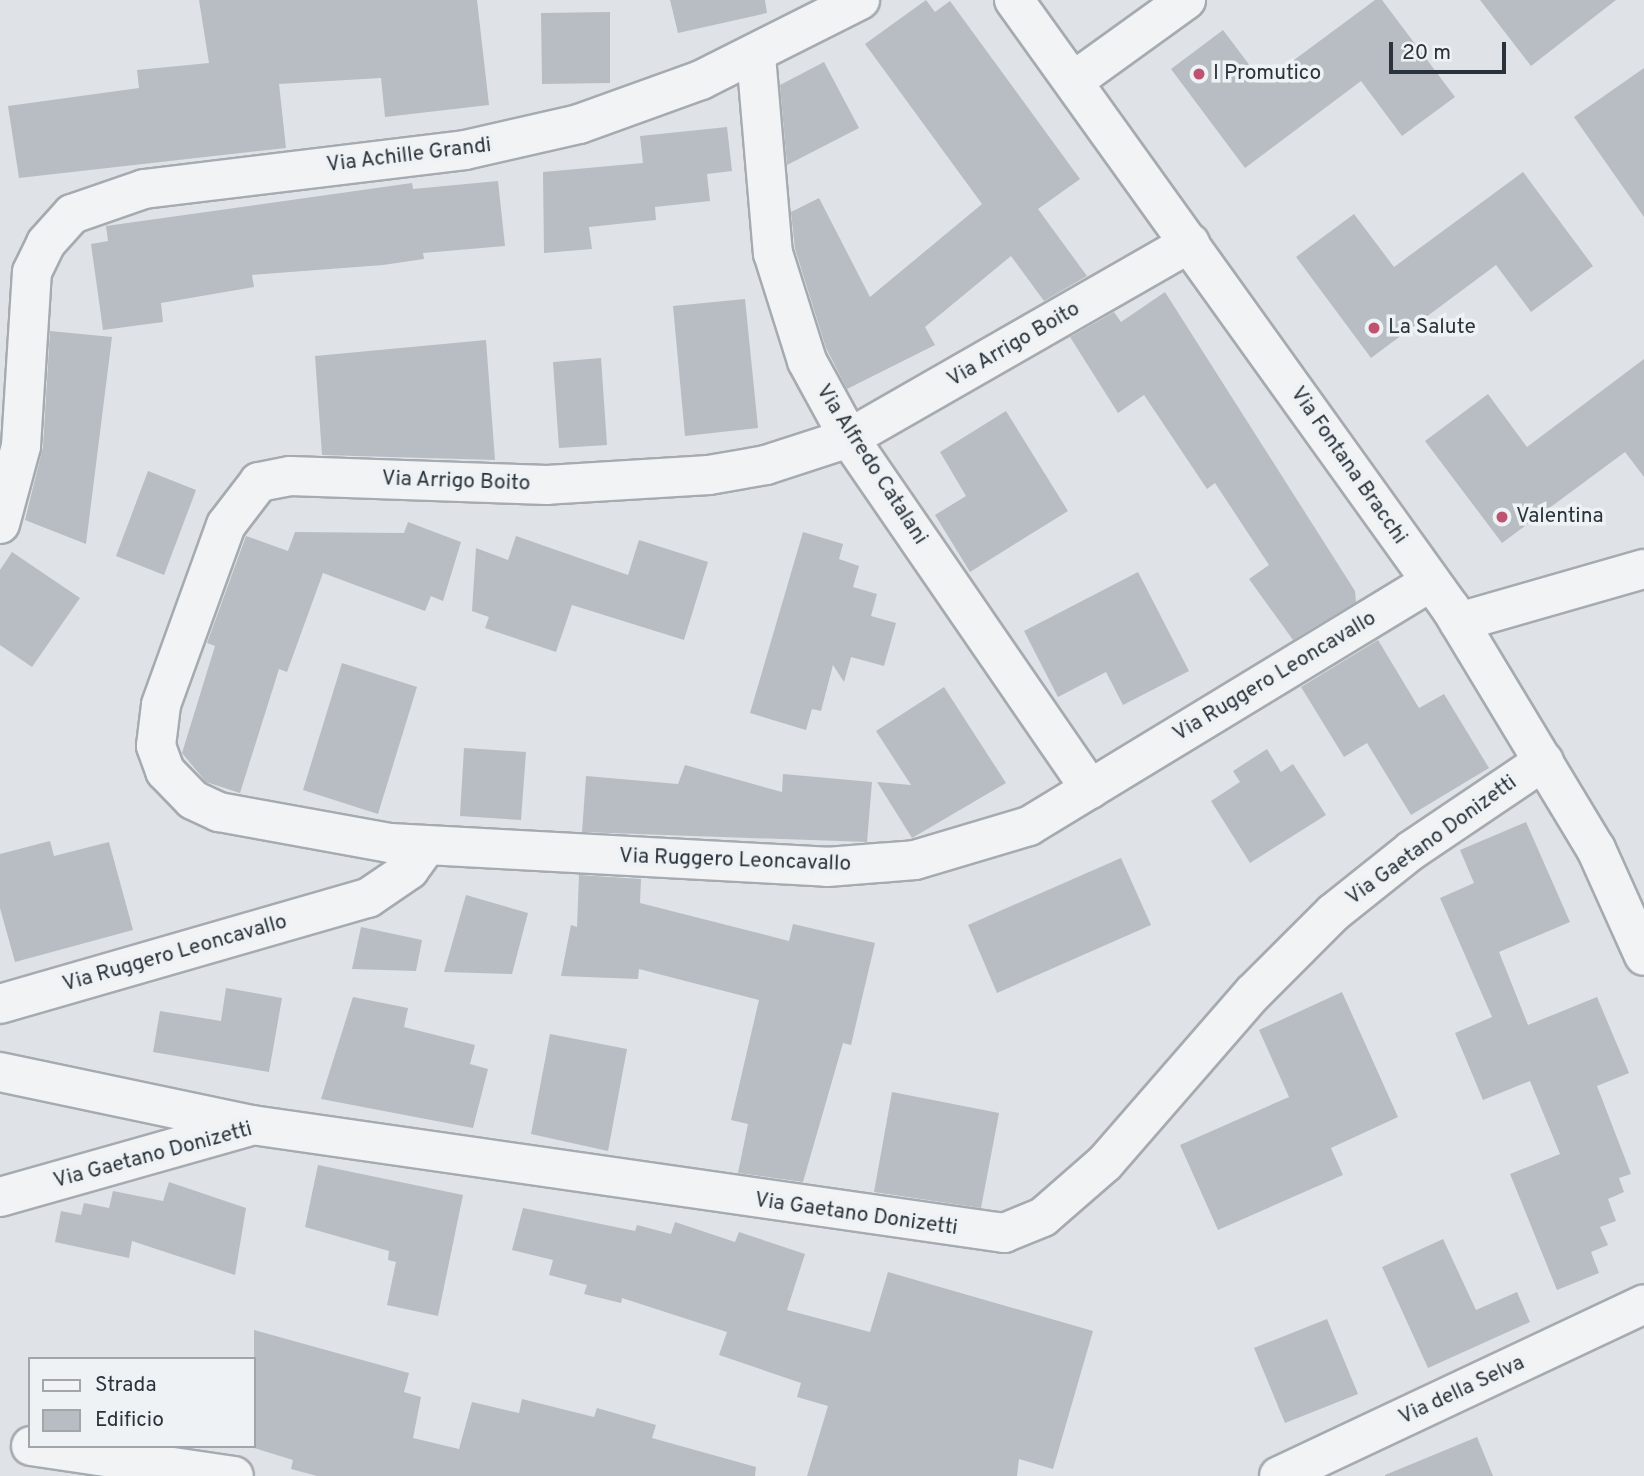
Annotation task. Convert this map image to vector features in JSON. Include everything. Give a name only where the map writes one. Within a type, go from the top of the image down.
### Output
[{"type":"street","name":"Via Achille Grandi","points":[[0,524],[21,446],[13,311],[46,243],[72,214],[92,203],[144,189],[526,138],[643,103],[756,56],[860,0]]},
{"type":"street","name":"Via Fontana Bracchi","points":[[1014,0],[1075,80],[1459,622],[1596,849],[1644,956]]},
{"type":"street","points":[[1075,80],[1186,0]]},
{"type":"street","name":"Via Alfredo Catalani","points":[[756,56],[768,220],[780,285],[807,361],[849,438],[1090,789]]},
{"type":"street","name":"Via Arrigo Boito","points":[[426,847],[219,812],[193,800],[165,771],[156,746],[160,705],[218,544],[246,491],[290,476],[547,485],[679,478],[766,465],[849,438],[1190,243]]},
{"type":"street","points":[[1459,622],[1644,569]]},
{"type":"street","name":"Via Ruggero Leoncavallo","points":[[0,1004],[360,901],[402,875],[426,847],[827,867],[889,864],[1004,836],[1090,789],[1431,582]]},
{"type":"street","name":"Via Gaetano Donizetti","points":[[0,1197],[252,1125],[955,1231],[1013,1231],[1056,1208],[1105,1163],[1253,993],[1333,913],[1412,850],[1544,761]]},
{"type":"street","points":[[0,1072],[252,1125]]},
{"type":"street","name":"Via della Selva","points":[[1279,1476],[1644,1304]]},
{"type":"street","points":[[0,1441],[28,1446]]},
{"type":"street","points":[[35,1448],[78,1465],[234,1476]]},
{"type":"building","points":[[199,0],[477,0],[489,105],[385,117],[381,78],[279,84],[286,148],[19,178],[8,106],[139,88],[137,70],[209,63]]},
{"type":"building","points":[[670,0],[765,0],[767,13],[678,33]]},
{"type":"building","points":[[926,0],[935,12],[950,1],[1080,179],[1038,209],[1087,276],[1044,301],[1011,256],[925,327],[935,345],[847,389],[826,348],[795,249],[791,212],[819,198],[870,297],[982,204],[865,44]]},
{"type":"building","points":[[1375,0],[1382,0],[1455,97],[1402,136],[1361,81],[1245,168],[1171,69],[1223,30],[1263,83]]},
{"type":"building","points":[[1480,0],[1616,0],[1531,66]]},
{"type":"building","points":[[610,12],[610,83],[542,84],[541,13]]},
{"type":"building","points":[[824,62],[859,128],[787,165],[780,85]]},
{"type":"building","points":[[1644,68],[1644,217],[1574,117]]},
{"type":"building","points":[[727,127],[732,171],[707,174],[710,201],[655,207],[656,220],[589,227],[592,249],[544,253],[543,172],[643,163],[640,136]]},
{"type":"building","points":[[1523,172],[1593,266],[1531,312],[1496,265],[1371,358],[1296,257],[1354,214],[1394,267]]},
{"type":"building","points":[[498,181],[505,246],[423,253],[424,259],[383,265],[252,275],[254,287],[161,303],[163,322],[103,330],[91,244],[108,241],[106,226],[412,183],[413,189]]},
{"type":"building","points":[[1165,292],[1355,591],[1356,602],[1293,640],[1249,579],[1269,565],[1215,483],[1207,489],[1144,395],[1118,413],[1070,337],[1114,312],[1121,322]]},
{"type":"building","points":[[745,299],[758,428],[685,436],[673,306]]},
{"type":"building","points":[[50,331],[112,337],[86,544],[25,520],[43,447]]},
{"type":"building","points":[[486,340],[495,460],[322,455],[315,356]]},
{"type":"building","points":[[601,358],[607,445],[559,448],[553,362]]},
{"type":"building","points":[[1644,359],[1644,477],[1625,452],[1502,543],[1425,441],[1488,394],[1527,447]]},
{"type":"building","points":[[1006,411],[1068,511],[970,572],[935,515],[966,496],[940,452]]},
{"type":"building","points":[[148,471],[196,490],[164,575],[116,556]]},
{"type":"building","points":[[408,522],[461,542],[443,601],[431,596],[425,611],[323,573],[287,672],[279,669],[240,793],[206,782],[182,753],[215,646],[207,643],[246,536],[288,551],[295,532],[404,533]]},
{"type":"building","points":[[803,532],[843,544],[839,559],[859,566],[853,587],[877,594],[871,616],[896,623],[884,666],[851,657],[844,682],[833,665],[821,711],[812,709],[806,730],[750,713]]},
{"type":"building","points":[[516,536],[628,575],[639,540],[708,562],[684,640],[572,605],[556,652],[485,628],[489,617],[472,611],[476,548],[508,560]]},
{"type":"building","points":[[12,552],[80,598],[32,667],[0,645],[0,570]]},
{"type":"building","points":[[1138,572],[1189,671],[1123,705],[1106,672],[1058,697],[1024,631]]},
{"type":"building","points":[[1378,640],[1419,708],[1444,694],[1489,768],[1411,815],[1367,743],[1344,757],[1301,687]]},
{"type":"building","points":[[342,663],[417,687],[378,814],[303,790]]},
{"type":"building","points":[[944,687],[1006,783],[912,838],[877,782],[911,785],[876,731]]},
{"type":"building","points":[[464,748],[526,752],[521,820],[460,816]]},
{"type":"building","points":[[1267,749],[1281,772],[1293,764],[1326,815],[1250,863],[1211,801],[1240,782],[1233,771]]},
{"type":"building","points":[[685,765],[782,792],[783,774],[872,782],[867,842],[582,832],[586,776],[678,784]]},
{"type":"building","points":[[1526,822],[1570,922],[1499,952],[1528,1025],[1597,997],[1629,1073],[1597,1086],[1631,1174],[1619,1178],[1624,1192],[1608,1199],[1616,1221],[1600,1227],[1608,1245],[1591,1252],[1599,1273],[1557,1290],[1510,1174],[1560,1154],[1530,1081],[1483,1100],[1455,1033],[1492,1017],[1440,898],[1474,883],[1460,850]]},
{"type":"building","points":[[50,841],[54,856],[109,842],[133,930],[15,962],[0,908],[0,854]]},
{"type":"building","points":[[1121,858],[1151,925],[997,993],[968,925]]},
{"type":"building","points":[[579,875],[641,879],[640,903],[789,941],[793,924],[875,943],[851,1045],[843,1043],[803,1182],[738,1173],[748,1124],[731,1120],[759,1000],[639,969],[638,979],[561,976],[571,925],[577,927]]},
{"type":"building","points":[[466,895],[528,913],[512,974],[444,972]]},
{"type":"building","points":[[361,927],[422,940],[416,971],[352,969]]},
{"type":"building","points":[[226,988],[282,998],[269,1072],[153,1052],[160,1011],[221,1021]]},
{"type":"building","points":[[1342,992],[1398,1117],[1331,1148],[1343,1175],[1218,1230],[1180,1145],[1289,1097],[1259,1030]]},
{"type":"building","points":[[353,997],[408,1008],[404,1027],[475,1045],[470,1064],[488,1069],[473,1128],[321,1099]]},
{"type":"building","points":[[550,1034],[627,1049],[608,1151],[531,1134]]},
{"type":"building","points":[[892,1092],[999,1113],[981,1208],[874,1192]]},
{"type":"building","points":[[318,1165],[463,1195],[438,1316],[387,1305],[396,1262],[388,1260],[389,1251],[305,1227]]},
{"type":"building","points":[[169,1182],[246,1208],[235,1275],[132,1241],[129,1258],[55,1242],[61,1211],[81,1215],[84,1203],[109,1208],[113,1191],[163,1201]]},
{"type":"building","points":[[523,1208],[635,1231],[637,1225],[671,1234],[675,1222],[735,1242],[739,1232],[805,1254],[787,1310],[870,1332],[888,1272],[1093,1331],[1053,1469],[1019,1459],[1017,1476],[807,1476],[828,1406],[797,1397],[801,1383],[719,1355],[727,1332],[622,1298],[621,1303],[584,1294],[587,1285],[549,1275],[553,1260],[512,1250]]},
{"type":"building","points":[[1443,1239],[1476,1310],[1517,1292],[1530,1322],[1428,1368],[1382,1267]]},
{"type":"building","points":[[1327,1319],[1358,1394],[1285,1423],[1254,1348]]},
{"type":"building","points":[[254,1330],[409,1373],[404,1392],[421,1397],[413,1438],[459,1449],[472,1402],[519,1413],[522,1399],[594,1417],[597,1408],[656,1425],[652,1438],[756,1467],[755,1476],[317,1476],[291,1469],[293,1460],[254,1448]]},
{"type":"building","points":[[1477,1437],[1493,1476],[1385,1476],[1385,1475]]},
{"type":"place","name":"I Promutico","points":[[1199,74]]},
{"type":"place","name":"La Salute","points":[[1374,328]]},
{"type":"place","name":"Valentina","points":[[1502,517]]}]
